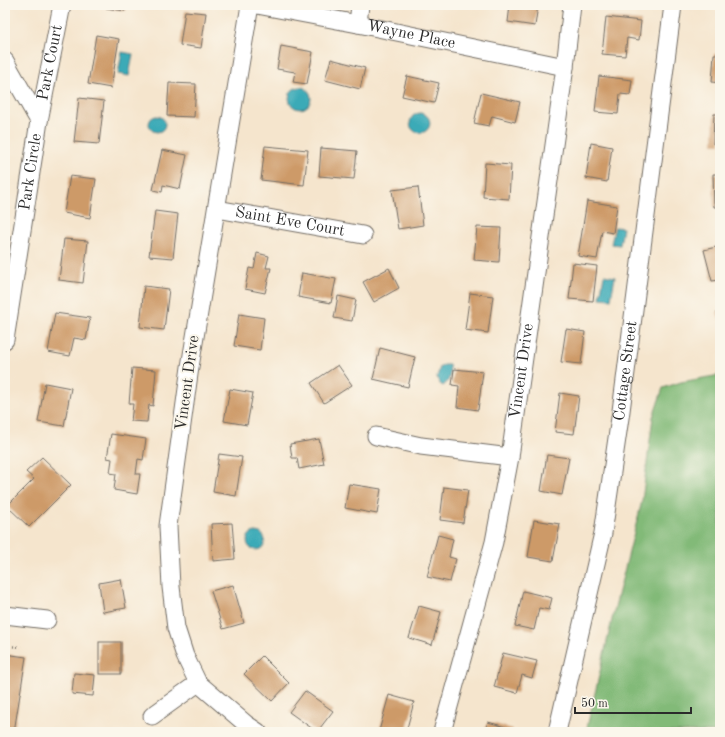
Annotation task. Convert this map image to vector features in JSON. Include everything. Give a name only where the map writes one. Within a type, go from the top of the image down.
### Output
[{"type":"street","name":"Park Court","points":[[39,121],[62,5]]},
{"type":"street","name":"Vincent Drive","points":[[250,5],[190,367],[168,526],[171,587],[176,628],[185,656],[198,683],[246,724],[258,732]]},
{"type":"street","name":"Wayne Place","points":[[257,5],[358,24],[565,67]]},
{"type":"street","points":[[358,24],[360,5]]},
{"type":"street","name":"Vincent Drive","points":[[442,732],[494,542],[510,457],[565,67],[572,5]]},
{"type":"street","name":"Cottage Street","points":[[557,732],[603,533],[621,411],[673,5]]},
{"type":"street","name":"Park Circle","points":[[5,61],[39,121],[5,340]]},
{"type":"street","name":"Saint Eve Court","points":[[217,209],[363,235]]},
{"type":"street","points":[[376,436],[421,446],[510,457]]},
{"type":"street","points":[[5,616],[47,620]]},
{"type":"street","points":[[152,716],[198,683]]},
{"type":"path","points":[[5,646],[21,647]]},
{"type":"green space","points":[[720,375],[720,732],[586,732],[614,611],[642,501],[653,417],[663,388],[681,382]]},
{"type":"water","points":[[122,52],[133,54],[129,76],[118,74]]},
{"type":"water","points":[[300,87],[308,90],[311,98],[308,106],[300,109],[292,106],[289,98],[292,90]]},
{"type":"water","points":[[420,113],[427,116],[430,123],[427,130],[420,133],[413,130],[410,123],[413,116]]},
{"type":"water","points":[[154,116],[160,116],[165,121],[163,130],[160,132],[154,132],[149,127],[149,121]]},
{"type":"water","points":[[615,227],[623,228],[620,245],[611,244]]},
{"type":"water","points":[[604,275],[615,277],[611,299],[600,298]]},
{"type":"water","points":[[449,365],[450,374],[449,380],[443,386],[439,383],[437,377],[440,367]]},
{"type":"water","points":[[256,532],[262,535],[265,541],[262,547],[256,550],[250,547],[247,541],[250,535]]},
{"type":"building","points":[[107,5],[126,5],[125,11],[106,8]]},
{"type":"building","points":[[510,5],[538,5],[535,26],[508,22]]},
{"type":"building","points":[[185,11],[206,13],[201,48],[180,45]]},
{"type":"building","points":[[606,17],[641,21],[639,40],[627,38],[625,56],[602,54]]},
{"type":"building","points":[[96,35],[119,39],[111,88],[88,84]]},
{"type":"building","points":[[281,46],[313,52],[307,84],[293,82],[295,72],[277,69]]},
{"type":"building","points":[[714,54],[720,54],[720,83],[712,82]]},
{"type":"building","points":[[331,59],[365,68],[360,89],[325,80]]},
{"type":"building","points":[[407,76],[439,83],[434,103],[402,96]]},
{"type":"building","points":[[599,76],[632,80],[630,95],[620,94],[618,114],[595,112]]},
{"type":"building","points":[[169,83],[196,84],[194,117],[167,116]]},
{"type":"building","points":[[481,93],[520,102],[515,122],[492,116],[489,126],[474,123]]},
{"type":"building","points":[[79,98],[104,101],[99,144],[74,142]]},
{"type":"building","points":[[714,114],[720,114],[720,144],[713,144]]},
{"type":"building","points":[[591,143],[612,147],[607,182],[586,178]]},
{"type":"building","points":[[265,146],[308,150],[304,185],[261,180]]},
{"type":"building","points":[[321,148],[357,151],[354,179],[319,176]]},
{"type":"building","points":[[162,150],[187,155],[180,189],[163,185],[162,192],[153,190]]},
{"type":"building","points":[[485,163],[511,165],[509,199],[483,197]]},
{"type":"building","points":[[713,174],[720,174],[720,207],[714,207]]},
{"type":"building","points":[[70,176],[96,179],[90,218],[64,213]]},
{"type":"building","points":[[418,187],[423,225],[398,229],[392,190]]},
{"type":"building","points":[[587,201],[617,206],[613,233],[602,231],[597,259],[578,256]]},
{"type":"building","points":[[155,211],[178,214],[173,258],[149,256]]},
{"type":"building","points":[[477,227],[501,228],[499,262],[474,260]]},
{"type":"building","points":[[64,239],[88,241],[83,283],[59,280]]},
{"type":"building","points":[[720,246],[720,280],[712,281],[704,250]]},
{"type":"building","points":[[257,253],[269,256],[266,268],[271,268],[265,293],[245,289],[249,268],[254,269]]},
{"type":"building","points":[[573,263],[597,266],[593,301],[569,299]]},
{"type":"building","points":[[389,268],[399,288],[374,302],[363,282]]},
{"type":"building","points":[[302,273],[336,279],[331,303],[298,297]]},
{"type":"building","points":[[144,286],[169,289],[164,330],[140,327]]},
{"type":"building","points":[[470,293],[493,296],[488,333],[465,330]]},
{"type":"building","points":[[338,296],[356,300],[352,321],[334,318]]},
{"type":"building","points":[[720,311],[720,321],[717,312]]},
{"type":"building","points":[[55,313],[90,318],[86,340],[74,338],[70,356],[48,352]]},
{"type":"building","points":[[239,314],[264,318],[260,350],[234,346]]},
{"type":"building","points":[[566,329],[585,332],[581,364],[561,362]]},
{"type":"building","points":[[380,348],[415,357],[408,387],[373,379]]},
{"type":"building","points":[[338,365],[352,385],[324,403],[311,383]]},
{"type":"building","points":[[132,368],[156,370],[153,406],[149,405],[147,422],[131,421],[133,404],[129,404]]},
{"type":"building","points":[[454,369],[483,372],[478,410],[457,407],[459,386],[452,385]]},
{"type":"building","points":[[45,383],[71,388],[64,426],[38,422]]},
{"type":"building","points":[[230,389],[253,393],[247,425],[224,421]]},
{"type":"building","points":[[560,393],[579,396],[574,434],[555,432]]},
{"type":"building","points":[[111,434],[146,439],[143,460],[138,459],[136,474],[140,474],[137,494],[114,490],[116,474],[110,473],[112,459],[107,458]]},
{"type":"building","points":[[319,439],[324,464],[299,469],[297,458],[292,458],[290,444]]},
{"type":"building","points":[[219,454],[242,457],[236,496],[213,492]]},
{"type":"building","points":[[547,455],[569,458],[562,495],[541,491]]},
{"type":"building","points":[[42,457],[71,485],[29,527],[7,506],[34,479],[26,472]]},
{"type":"building","points":[[349,484],[381,489],[377,514],[345,508]]},
{"type":"building","points":[[444,487],[468,490],[463,523],[440,520]]},
{"type":"building","points":[[534,520],[560,524],[553,561],[528,557]]},
{"type":"building","points":[[232,523],[235,559],[213,561],[211,524]]},
{"type":"building","points":[[438,535],[453,539],[449,557],[456,559],[450,582],[427,577]]},
{"type":"building","points":[[121,579],[126,608],[103,612],[99,583]]},
{"type":"building","points":[[233,585],[244,623],[223,629],[211,591]]},
{"type":"building","points":[[523,591],[552,598],[549,610],[539,608],[534,630],[515,626]]},
{"type":"building","points":[[419,606],[441,612],[432,645],[409,638]]},
{"type":"building","points":[[99,642],[121,642],[121,674],[99,674]]},
{"type":"building","points":[[503,653],[537,661],[532,678],[522,675],[517,693],[494,687]]},
{"type":"building","points":[[5,654],[26,657],[14,732],[5,732]]},
{"type":"building","points":[[262,656],[289,683],[272,701],[244,674]]},
{"type":"building","points":[[74,673],[95,675],[93,696],[72,694]]},
{"type":"building","points":[[305,691],[333,711],[317,732],[289,712]]},
{"type":"building","points":[[389,695],[414,702],[406,732],[379,731]]},
{"type":"building","points":[[488,722],[513,729],[512,732],[484,732]]}]
